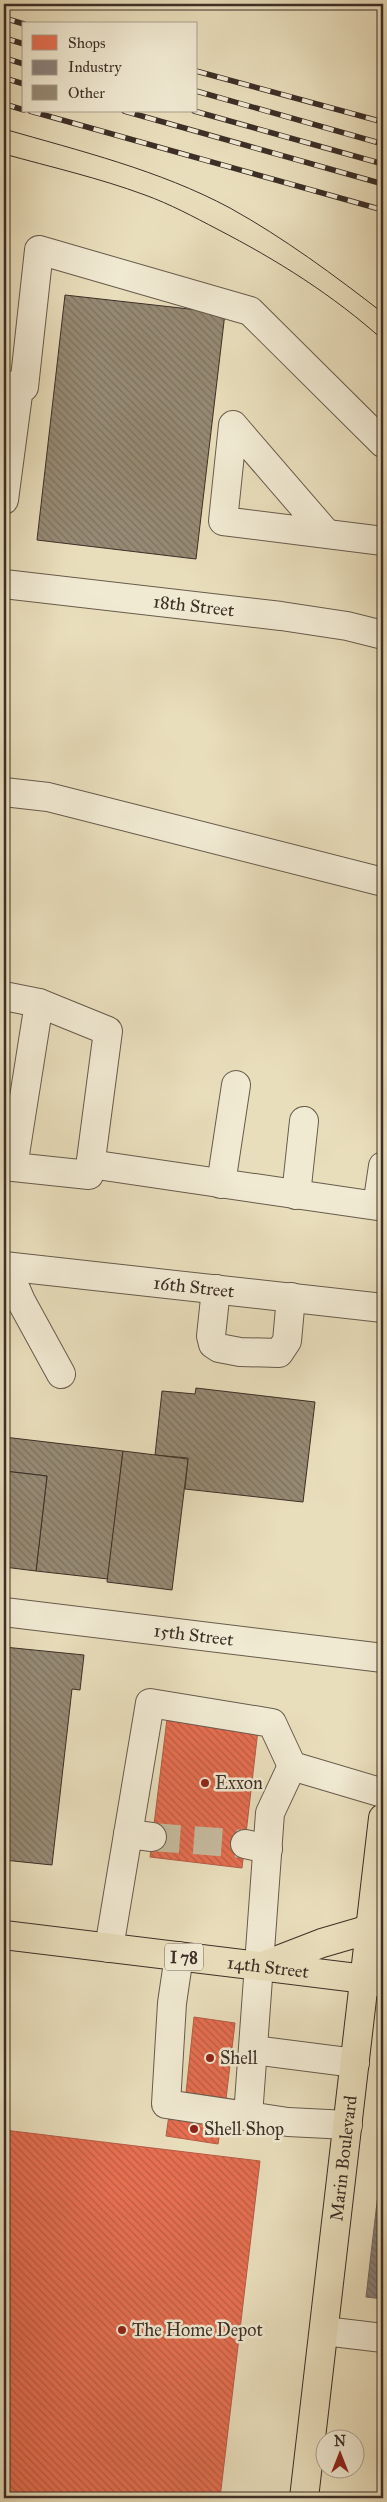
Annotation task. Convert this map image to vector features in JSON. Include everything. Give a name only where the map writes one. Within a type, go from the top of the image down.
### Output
[{"type":"main road","name":"Marin Boulevard","points":[[304,2498],[355,2063],[374,1981],[383,1826]]},
{"type":"main road","points":[[261,1966],[322,1943],[377,1930]]},
{"type":"main road","name":"14th Street","points":[[4,1935],[374,1981]]},
{"type":"street","points":[[4,500],[11,386],[24,388],[39,250],[250,311],[383,443]]},
{"type":"street","points":[[327,534],[383,541]]},
{"type":"street","name":"18th Street","points":[[4,584],[281,616],[347,626],[383,634]]},
{"type":"street","points":[[4,792],[48,797],[383,882]]},
{"type":"street","points":[[4,996],[39,1003],[108,1030],[89,1175],[8,1166],[39,1003]]},
{"type":"street","points":[[221,1184],[236,1085]]},
{"type":"street","points":[[296,1194],[304,1121]]},
{"type":"street","points":[[90,1164],[377,1206],[383,1166]]},
{"type":"street","points":[[5,1266],[20,1301],[60,1374]]},
{"type":"street","name":"16th Street","points":[[5,1266],[383,1308]]},
{"type":"street","points":[[216,1289],[211,1336],[213,1344],[219,1348],[240,1352],[279,1353],[287,1341],[291,1297]]},
{"type":"street","name":"15th Street","points":[[4,1612],[383,1658]]},
{"type":"street","points":[[109,1948],[140,1835],[150,1703],[272,1723],[292,1766],[383,1793]]},
{"type":"street","points":[[248,2116],[261,1966],[256,1846],[292,1766]]},
{"type":"street","points":[[179,1956],[166,2104],[288,2122],[348,2125]]},
{"type":"street","points":[[253,2050],[355,2063]]},
{"type":"street","points":[[324,2331],[383,2338]]},
{"type":"building: Shops","name":"Exxon","points":[[167,1719],[258,1730],[242,1868],[150,1857]]},
{"type":"building: Shops","name":"Shell","points":[[194,2017],[235,2023],[226,2099],[186,2093]]},
{"type":"building: Shops","name":"Shell Shop","points":[[169,2115],[222,2121],[218,2144],[166,2136]]},
{"type":"building: Shops","name":"The Home Depot","points":[[4,2130],[260,2161],[220,2498],[4,2498]]},
{"type":"building: Industry","points":[[383,2151],[383,2299],[366,2297]]},
{"type":"building: Other","points":[[65,295],[225,313],[196,559],[37,540]]},
{"type":"building: Other","points":[[196,1388],[315,1402],[303,1502],[185,1489],[188,1458],[155,1455],[162,1391],[195,1394]]},
{"type":"building: Other","points":[[4,1437],[123,1451],[108,1579],[36,1571],[47,1476],[4,1471]]},
{"type":"building: Other","points":[[123,1451],[188,1459],[172,1590],[107,1582]]},
{"type":"building: Other","points":[[4,1471],[47,1476],[36,1571],[4,1567]]},
{"type":"building: Other","points":[[4,1647],[84,1655],[80,1690],[72,1689],[52,1865],[4,1860]]},
{"type":"tunnel","points":[[152,1837],[245,1844]]},
{"type":"tram line","points":[[4,129],[119,162],[175,183],[230,208],[289,244],[383,313]]},
{"type":"tram line","points":[[4,154],[110,183],[182,211],[261,253],[304,279],[383,340]]},
{"type":"railway","points":[[4,18],[22,23]]},
{"type":"railway","points":[[4,38],[22,43]]},
{"type":"railway","points":[[4,58],[22,63]]},
{"type":"railway","points":[[198,72],[383,122]]},
{"type":"railway","points":[[4,78],[22,83]]},
{"type":"railway","points":[[198,92],[383,144]]},
{"type":"railway","points":[[4,104],[22,109]]},
{"type":"railway","points":[[34,112],[383,210]]},
{"type":"railway","points":[[128,112],[383,184]]},
{"type":"railway","points":[[198,112],[383,164]]},
{"type":"place","name":"Exxon","points":[[205,1783]]},
{"type":"place","name":"Shell","points":[[210,2058]]},
{"type":"place","name":"Shell Shop","points":[[194,2129]]},
{"type":"place","name":"The Home Depot","points":[[122,2330]]}]
